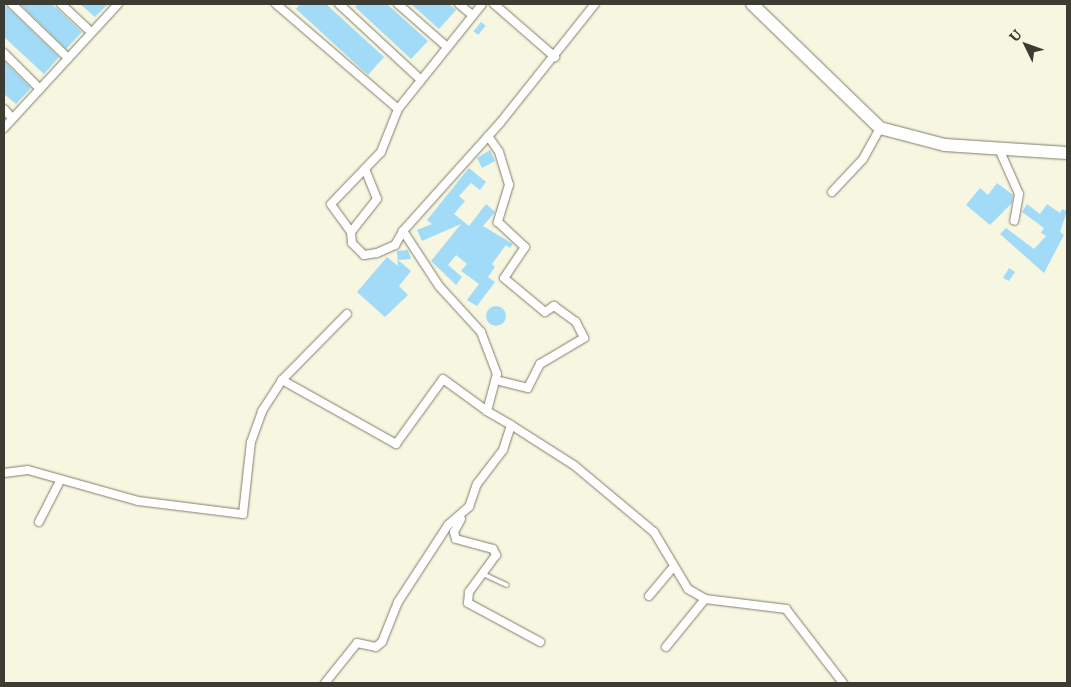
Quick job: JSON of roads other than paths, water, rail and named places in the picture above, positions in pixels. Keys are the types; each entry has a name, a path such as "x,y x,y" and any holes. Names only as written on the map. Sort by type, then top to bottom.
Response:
{"main road":[{"path":"752,4 880,128 912,140 1067,153"}],"street":[{"path":"12,4 68,58"},
{"path":"62,4 92,32"},
{"path":"4,128 118,4"},
{"path":"276,4 398,109"},
{"path":"283,11 290,4"},
{"path":"398,4 446,46"},
{"path":"459,4 472,15"},
{"path":"494,4 554,57"},
{"path":"479,5 398,109 381,152 331,204 351,232 352,243 364,255 387,251 488,136 554,57 595,4"},
{"path":"343,5 420,79"},
{"path":"4,53 40,89"},
{"path":"4,109 12,118"},
{"path":"832,192 863,159 880,128"},
{"path":"488,136 499,152 509,185 498,222 525,247 504,278 545,312 554,306 576,322 584,338 540,364 528,388 498,380"},
{"path":"999,148 1019,194 1014,221"},
{"path":"351,232 377,200 366,169"},
{"path":"403,231 439,286 481,332 498,380 487,411"},
{"path":"4,473 18,468 138,502 243,514 251,442 262,411 282,380 347,314"},
{"path":"282,380 393,444 398,444 443,379 487,411 575,466 654,532 672,569 688,589 705,599 786,608 843,683"},
{"path":"511,425 503,450 477,484 454,532 456,539 495,552 483,574 469,592 468,603 540,642"},
{"path":"39,522 60,481"},
{"path":"325,683 357,643 381,644 398,602 448,526 463,516"},
{"path":"649,596 672,569"},
{"path":"666,647 705,599"}],"lane":[{"path":"483,574 507,585"}]}
